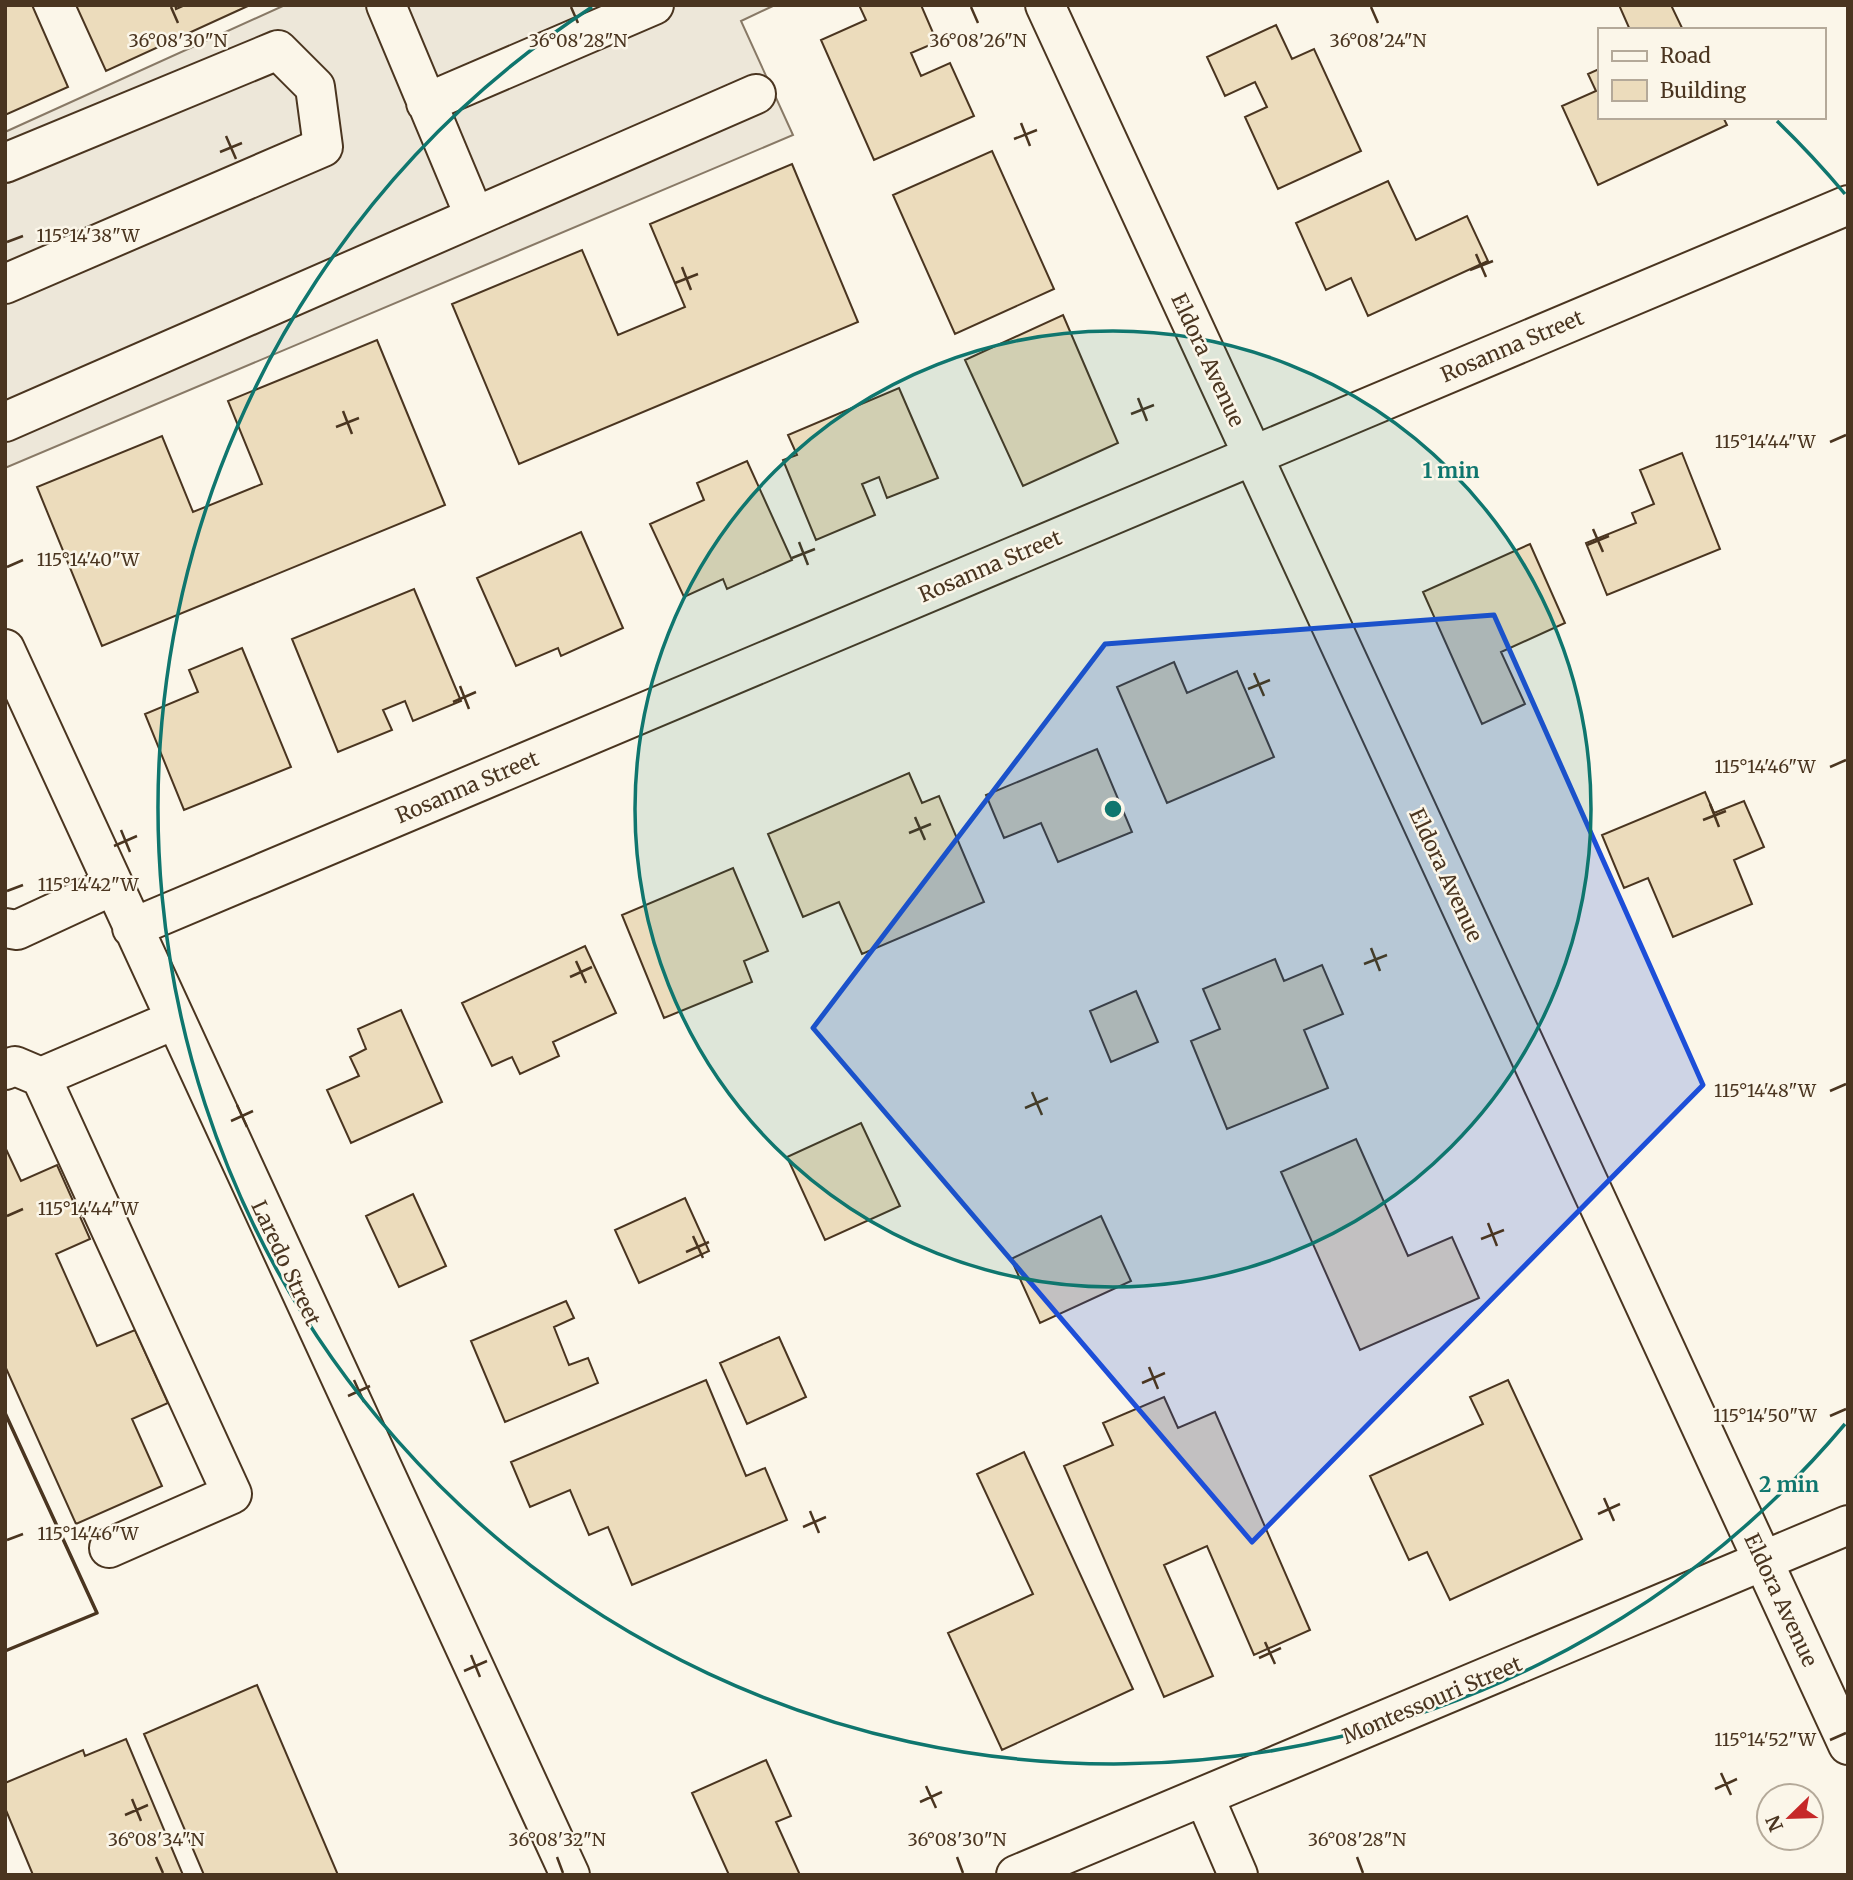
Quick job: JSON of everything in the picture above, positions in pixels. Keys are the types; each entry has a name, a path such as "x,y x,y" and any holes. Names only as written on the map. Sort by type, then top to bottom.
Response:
{"street":[{"path":"386,5 474,215"},
{"path":"426,103 654,5"},
{"name":"Eldora Avenue","path":"1045,5 1848,1745"},
{"path":"5,163 278,50 315,87 323,147 5,284"},
{"path":"5,422 756,94"},
{"name":"Rosanna Street","path":"132,928 1848,205"},
{"name":"Laredo Street","path":"5,649 570,1875"},
{"path":"5,928 17,930 112,886"},
{"path":"109,1548 232,1494 23,1074 174,1020"},
{"name":"Montessouri Street","path":"1016,1875 1848,1525"},
{"path":"1204,1796 1238,1875"}],"highlighted area":[{"path":"1494,615 1703,1085 1252,1542 813,1028 1105,644"}],"shaded area":[{"path":"285,5 775,5 741,21 793,135 5,468 5,132"}],"building":[{"path":"5,5 32,5 68,87 5,115"},
{"path":"76,5 175,5 176,9 185,5 250,5 106,71"},
{"path":"859,5 921,5 937,42 911,53 921,76 950,63 974,116 874,160 821,40 866,20"},
{"path":"1619,5 1671,5 1682,28 1629,28"},
{"path":"1276,25 1292,59 1314,49 1361,151 1278,189 1245,117 1267,107 1255,82 1225,96 1207,57"},
{"path":"1598,69 1598,119 1724,119 1727,125 1598,185 1562,106 1596,91 1588,74"},
{"path":"992,151 1054,289 955,334 893,195"},
{"path":"792,164 858,322 519,464 452,304 582,250 618,335 685,307 650,224"},
{"path":"1388,181 1416,240 1467,216 1488,261 1368,316 1351,278 1326,290 1296,223"},
{"path":"1063,315 1118,443 1023,486 965,360"},
{"path":"377,340 445,505 102,646 37,487 162,436 193,512 262,484 228,401"},
{"path":"899,388 938,478 887,498 879,477 862,484 875,515 816,540 783,460 797,455 788,435"},
{"path":"1682,453 1720,549 1607,595 1586,543 1636,523 1632,513 1654,504 1640,470"},
{"path":"747,461 792,560 727,589 723,579 684,597 650,524 704,500 697,483"},
{"path":"581,532 623,628 561,656 558,648 516,666 477,578"},
{"path":"1530,544 1565,623 1501,652 1525,704 1482,724 1423,592"},
{"path":"414,589 461,701 413,721 405,701 383,710 392,730 338,752 292,639"},
{"path":"242,648 291,767 184,810 145,714 198,692 189,670"},
{"path":"1174,662 1187,693 1237,671 1274,757 1167,803 1117,687"},
{"path":"1097,749 1132,832 1058,862 1041,823 1004,838 986,795"},
{"path":"909,773 922,803 939,796 984,902 862,954 839,902 803,917 768,834"},
{"path":"1705,792 1714,813 1744,801 1764,847 1734,860 1752,904 1673,937 1648,878 1624,888 1602,835"},
{"path":"733,868 768,951 744,961 752,982 664,1018 622,915"},
{"path":"585,946 616,1013 553,1042 559,1056 520,1074 512,1057 492,1066 462,1003"},
{"path":"1275,959 1284,981 1322,965 1343,1014 1304,1030 1328,1088 1227,1129 1191,1041 1220,1029 1203,989"},
{"path":"1136,991 1158,1042 1111,1062 1090,1011"},
{"path":"401,1010 442,1102 351,1143 327,1090 359,1076 350,1057 366,1049 358,1029"},
{"path":"861,1123 900,1206 825,1240 787,1157"},
{"path":"1356,1139 1408,1256 1452,1237 1479,1298 1360,1350 1281,1172"},
{"path":"5,1147 21,1181 57,1165 90,1239 56,1254 97,1346 135,1330 168,1403 132,1419 162,1486 76,1524 5,1366"},
{"path":"413,1194 446,1266 399,1287 366,1216"},
{"path":"685,1198 709,1251 639,1283 615,1230"},
{"path":"1101,1216 1131,1281 1040,1323 1011,1259"},
{"path":"566,1301 574,1318 554,1327 569,1365 588,1358 598,1383 505,1422 471,1341"},
{"path":"779,1337 806,1397 747,1424 720,1363"},
{"path":"706,1380 746,1476 765,1468 787,1520 632,1585 608,1527 589,1535 570,1490 530,1507 511,1462"},
{"path":"1508,1380 1582,1539 1450,1600 1427,1552 1409,1560 1370,1476 1483,1424 1470,1397"},
{"path":"1164,1397 1178,1428 1215,1412 1310,1630 1254,1655 1207,1546 1164,1565 1213,1676 1164,1697 1064,1466 1113,1445 1103,1423"},
{"path":"1024,1452 1133,1689 1002,1750 948,1633 1033,1594 977,1474"},
{"path":"257,1685 338,1875 204,1875 144,1734"},
{"path":"126,1739 183,1875 33,1875 5,1808 5,1783 83,1750 85,1756"},
{"path":"766,1760 791,1816 776,1822 800,1875 729,1875 692,1793"}],"wall":[{"path":"5,1413 97,1613 5,1651"}]}
